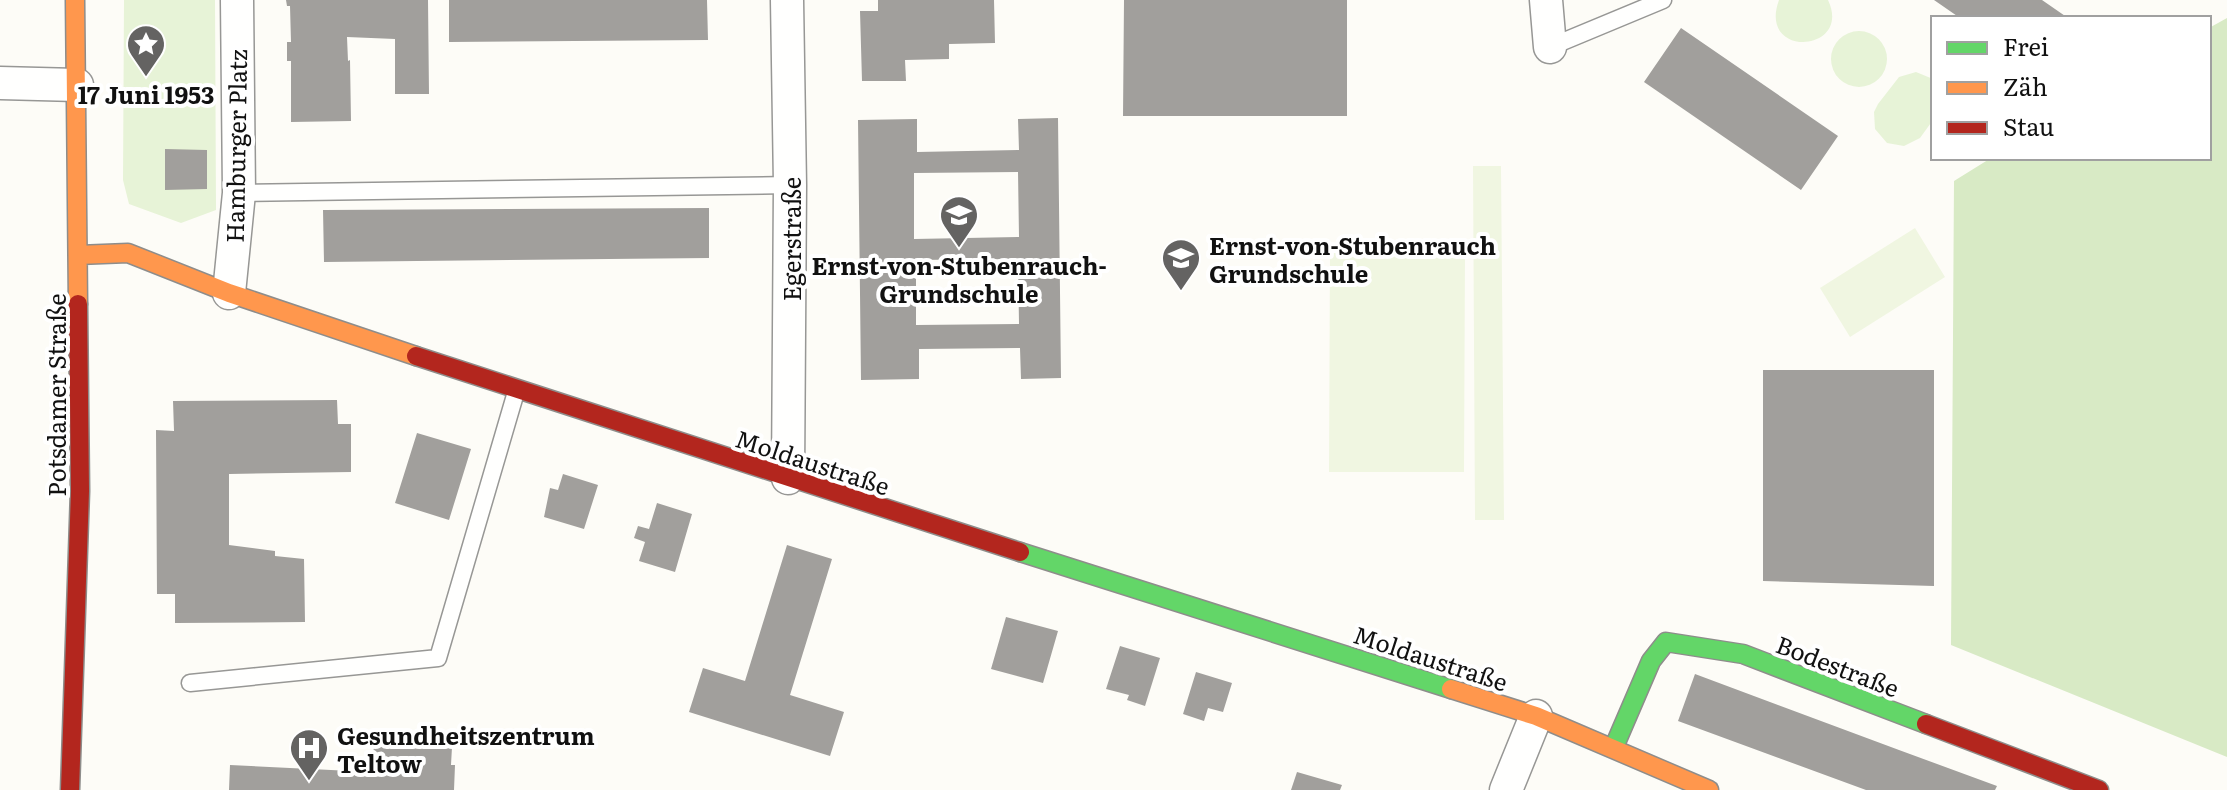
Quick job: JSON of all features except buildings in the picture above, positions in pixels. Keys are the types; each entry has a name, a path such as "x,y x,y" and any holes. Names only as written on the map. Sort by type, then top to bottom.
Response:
{"street":[{"name":"Potsdamer Straße","path":"70,790 79,537 75,0"},
{"name":"Hamburger Platz","path":"229,293 239,193 237,0"},
{"name":"Egerstraße","path":"787,0 790,185 788,478"},
{"path":"1546,0 1550,47"},
{"path":"0,83 77,85"},
{"name":"Moldaustraße","path":"78,255 128,253 229,293 517,391 1536,716"},
{"name":"Bodestraße","path":"1614,747 1651,661 1666,642 1743,654 2099,790"},
{"path":"1506,790 1536,716 1709,790"}],"lane":[{"path":"1550,47 1663,0"},
{"path":"239,193 790,185"},
{"path":"190,683 438,658 517,391"}],"green space":[{"path":"124,0 215,0 216,210 181,223 129,204 123,180"},
{"path":"1779,0 1828,0 1832,18 1828,31 1818,39 1805,42 1791,40 1781,32 1776,19"},
{"path":"2227,18 2227,757 1951,645 1954,181 1988,160 2211,160 2211,27"},
{"path":"1859,31 1879,39 1887,59 1879,79 1859,87 1839,79 1831,59 1839,39"},
{"path":"1916,72 1931,78 1931,123 1920,138 1904,146 1887,143 1875,129 1874,112 1899,77"},
{"path":"1473,166 1501,166 1504,520 1475,520"},
{"path":"1915,228 1945,277 1850,337 1820,288"},
{"path":"1330,253 1465,254 1464,472 1329,472"}],"traffic: fast":[{"path":"1020,552 1451,689"},
{"path":"1614,747 1651,661 1666,642 1743,654 1926,724"}],"traffic: slow":[{"path":"75,0 78,304"},
{"path":"78,255 128,253 229,293 416,356"},
{"path":"1451,689 1536,716 1709,790"}],"traffic: jam":[{"path":"70,790 80,491 78,304"},
{"path":"416,356 1020,552"},
{"path":"1926,724 2099,790"}],"place":[{"name":"17 Juni 1953","path":"146,78"},
{"name":"Ernst-von-Stubenrauch- Grundschule","path":"959,249"},
{"name":"Ernst-von-Stubenrauch Grundschule","path":"1181,292"},
{"name":"Gesundheitszentrum Teltow","path":"309,782"}]}
